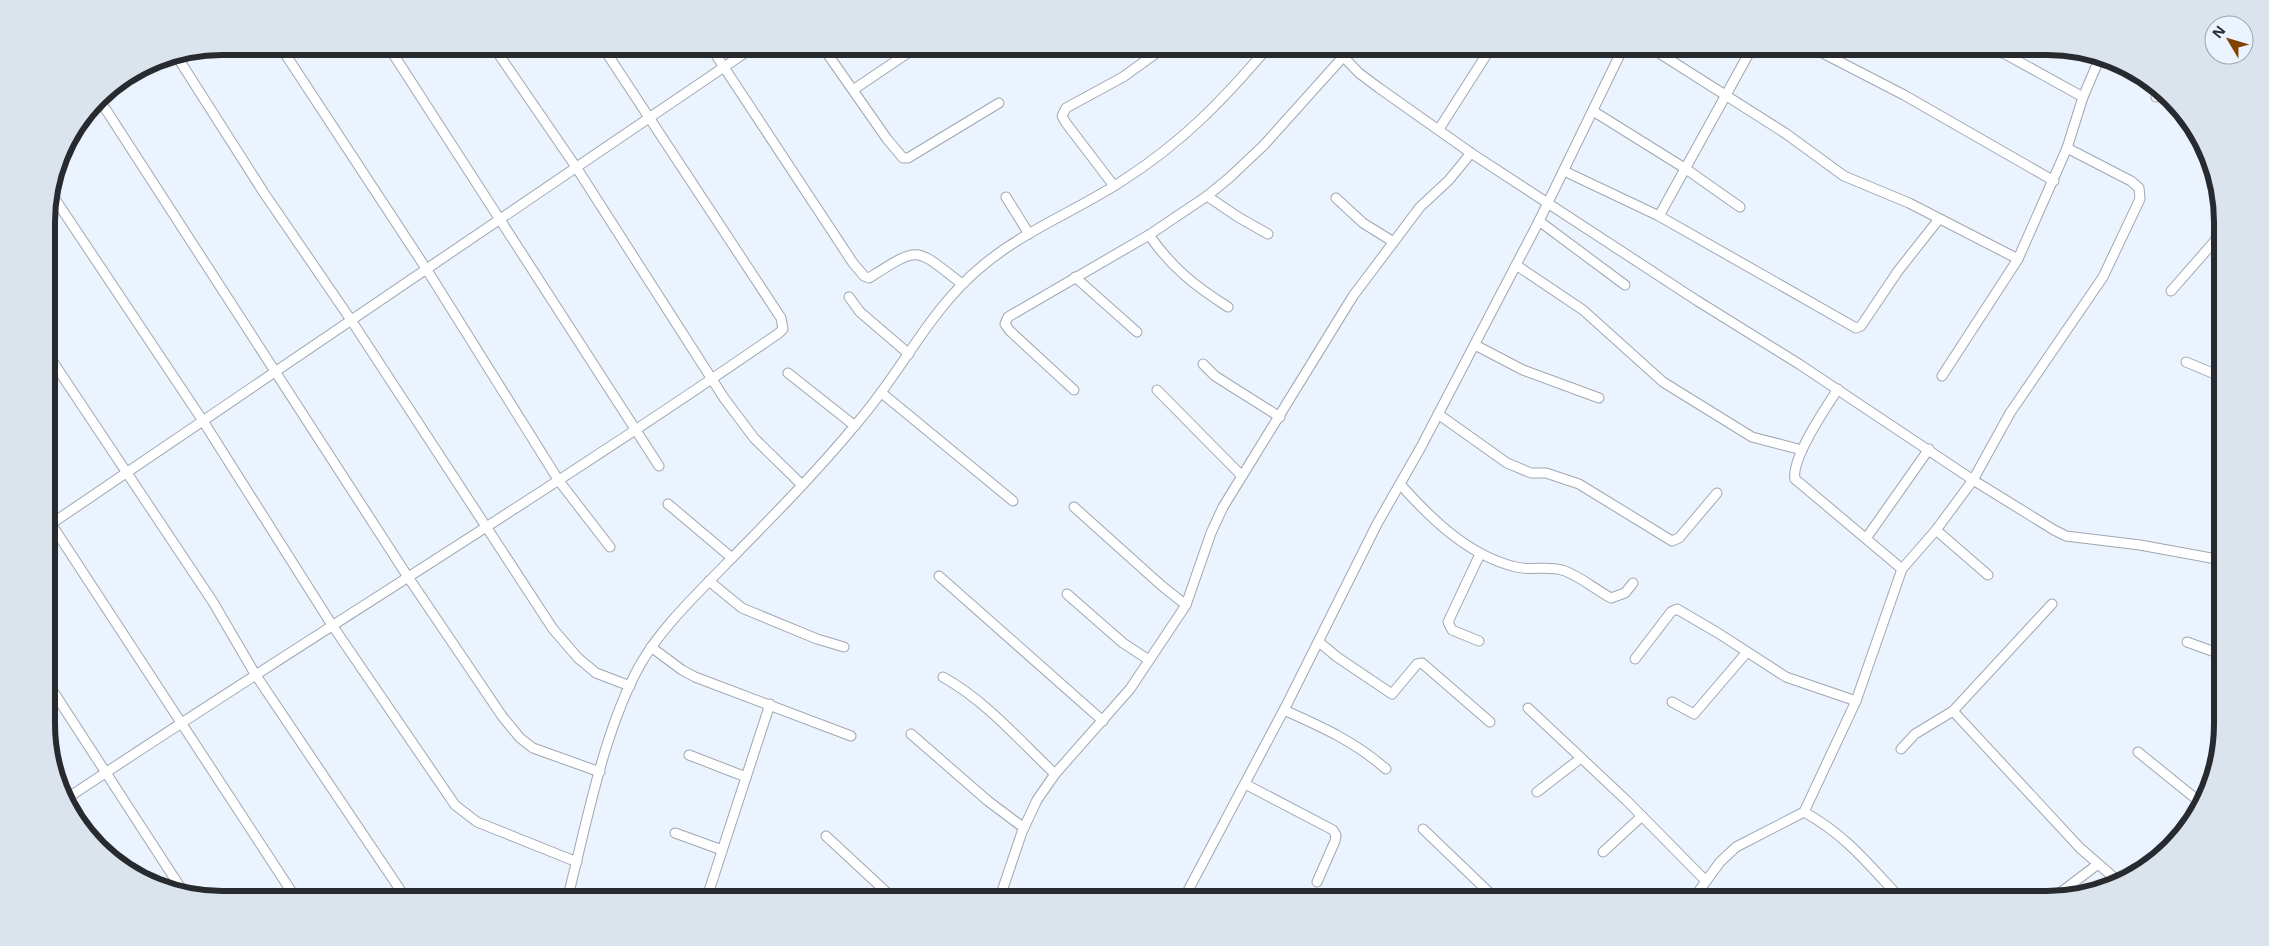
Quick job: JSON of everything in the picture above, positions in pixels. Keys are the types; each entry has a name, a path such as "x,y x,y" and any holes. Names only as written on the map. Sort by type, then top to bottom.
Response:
{"street":[{"path":"286,55 427,270 559,481 610,547"},
{"path":"394,55 660,466"},
{"path":"499,55 576,167 713,379 754,438 802,485"},
{"path":"71,795 332,625 559,481 636,428 713,379 783,329 781,318 608,55"},
{"path":"716,55 864,276 869,278 907,254 920,254 962,284"},
{"path":"55,519 127,473 742,55"},
{"path":"828,55 897,153 908,158 999,103"},
{"path":"853,90 905,55"},
{"path":"1114,186 1066,124 1062,116 1063,112 1066,108 1124,77 1154,55"},
{"path":"569,891 600,772 630,686 651,647 709,581 802,485 855,426 882,394 936,312 962,284 988,261 1029,234 1114,186 1191,131 1261,55"},
{"path":"1439,128 1486,55"},
{"path":"1187,891 1284,710 1368,541 1475,345 1564,171 1620,55"},
{"path":"1662,55 1785,133 1844,176 1910,203 2018,259"},
{"path":"1659,216 1748,55"},
{"path":"1827,55 1904,94 2054,181"},
{"path":"2007,55 2083,97"},
{"path":"1074,390 1010,331 1005,324 1005,320 1149,235 1207,196 1264,145 1343,57 1379,88 1471,152 1696,300 1838,389 1973,480 2066,536 2140,545 2214,559"},
{"path":"180,61 264,193 351,320 553,629 578,658 596,673 630,686"},
{"path":"1942,376 2018,259 2054,181 2067,148 2083,97 2098,63"},
{"path":"103,105 408,577 502,716 520,738 533,748 600,772"},
{"path":"1593,111 1686,169 1740,207"},
{"path":"1698,891 1705,880 1736,847 1804,812 1856,701 1902,569 1936,530 1973,480 2010,413 2103,277 2140,199 2139,188 2131,181 2067,148"},
{"path":"1002,891 1024,828 1037,800 1055,774 1103,721 1149,660 1186,605 1211,533 1223,507 1353,296 1392,241 1420,207 1448,180 1471,152"},
{"path":"1564,171 1659,216 1856,328 1861,326 1898,271 1938,219"},
{"path":"1006,196 1029,234"},
{"path":"1207,196 1268,234"},
{"path":"1336,198 1364,223 1392,241"},
{"path":"56,200 202,421 332,625 455,804 477,822 577,862"},
{"path":"1539,221 1626,285"},
{"path":"1149,235 1165,258 1181,274 1228,307"},
{"path":"2171,291 2214,248"},
{"path":"1516,264 1583,310 1663,382 1752,437 1802,450"},
{"path":"1075,277 1137,332"},
{"path":"849,297 860,312 909,354"},
{"path":"1475,345 1523,370 1599,398"},
{"path":"2186,362 2214,374"},
{"path":"1203,364 1215,376 1280,417"},
{"path":"55,365 213,602 256,674 401,891"},
{"path":"788,374 855,426"},
{"path":"1838,389 1802,450 1794,479 1867,537 1902,569"},
{"path":"1157,390 1242,476"},
{"path":"882,394 1013,502"},
{"path":"1438,414 1507,462 1531,473 1546,473 1579,484 1674,542 1688,529 1717,492"},
{"path":"1867,537 1929,449"},
{"path":"1400,484 1435,520 1480,554 1502,564 1520,568 1566,571 1611,598 1624,593 1633,583"},
{"path":"668,504 732,558"},
{"path":"1074,507 1162,586 1186,605"},
{"path":"1936,530 1988,575"},
{"path":"55,532 183,722 292,891"},
{"path":"1479,641 1452,630 1448,622 1480,554"},
{"path":"939,576 1103,721"},
{"path":"709,581 742,608 817,639 844,646"},
{"path":"1067,594 1123,643 1149,660"},
{"path":"1901,749 1915,734 1952,711 2052,604"},
{"path":"1635,659 1668,615 1677,609 1797,682 1856,701"},
{"path":"1319,642 1337,657 1392,694 1417,664 1422,663 1490,722"},
{"path":"2187,642 2214,652"},
{"path":"651,647 682,670 695,677 851,736"},
{"path":"1672,702 1694,714 1747,652"},
{"path":"943,677 963,688 983,704 1055,774"},
{"path":"55,694 179,885"},
{"path":"709,891 770,704"},
{"path":"1528,708 1642,816 1705,880"},
{"path":"1284,710 1355,744 1386,769"},
{"path":"1952,711 2098,864 2113,877"},
{"path":"911,734 988,801 1024,828"},
{"path":"2138,752 2196,799"},
{"path":"689,755 746,777"},
{"path":"1537,792 1581,758"},
{"path":"1244,784 1333,830 1336,835 1335,841 1317,882"},
{"path":"1804,812 1828,825 1842,837 1893,891"},
{"path":"1603,852 1642,816"},
{"path":"1423,829 1487,891"},
{"path":"675,833 722,850"},
{"path":"826,836 885,891"},
{"path":"2064,890 2098,864"}]}
